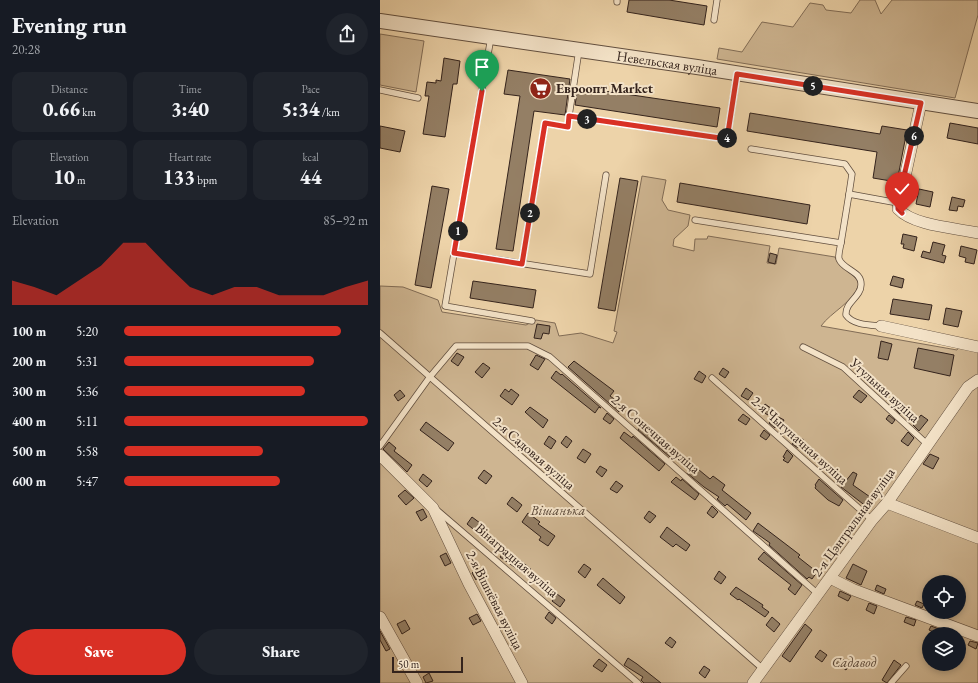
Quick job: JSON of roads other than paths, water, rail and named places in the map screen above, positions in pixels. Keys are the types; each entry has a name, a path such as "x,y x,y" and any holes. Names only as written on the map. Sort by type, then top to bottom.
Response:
{"street":[{"name":"Невельская вуліца","path":"380,21 978,111"},
{"path":"921,103 898,202 898,209 902,213 919,221 978,233"},
{"path":"881,326 978,347"},
{"name":"2-я Цэнтральная вуліца","path":"753,683 872,520 887,503 968,387 978,380"},
{"name":"Вінаградная вуліца","path":"380,455 433,508"},
{"path":"887,503 978,538"},
{"name":"2-я Вішнёвая вуліца","path":"433,508 469,584 522,683"},
{"path":"830,578 854,590 978,636"},
{"path":"380,617 417,683"}],"lane":[{"path":"714,20 717,0"},
{"path":"491,37 445,306 532,321"},
{"path":"522,264 545,123 568,127 579,50"},
{"path":"569,116 727,139 737,74"},
{"path":"380,90 418,98"},
{"path":"751,149 845,164 852,174 838,257 840,262 854,271 862,284 860,290 848,306 846,315 849,320 855,322 881,326"},
{"path":"454,253 590,274 606,176"},
{"path":"849,194 898,202"},
{"path":"695,220 841,244"},
{"name":"2-я Садовая вуліца","path":"380,334 763,668"},
{"name":"2-я Сонечная вуліца","path":"429,378 456,346 528,346 550,357 818,594"},
{"name":"Утульная вуліца","path":"803,347 843,367 927,444"},
{"path":"380,446 429,378"},
{"name":"2-я Чыгуначная вуліца","path":"712,378 872,520"},
{"name":"Вінаградная вуліца","path":"433,508 638,683"},
{"path":"891,683 906,666"}],"place":[{"name":"Евроопт Market","path":"541,88"}],"park label":[{"name":"Вішанька","path":"558,510"},
{"name":"Садавод","path":"854,662"}]}
